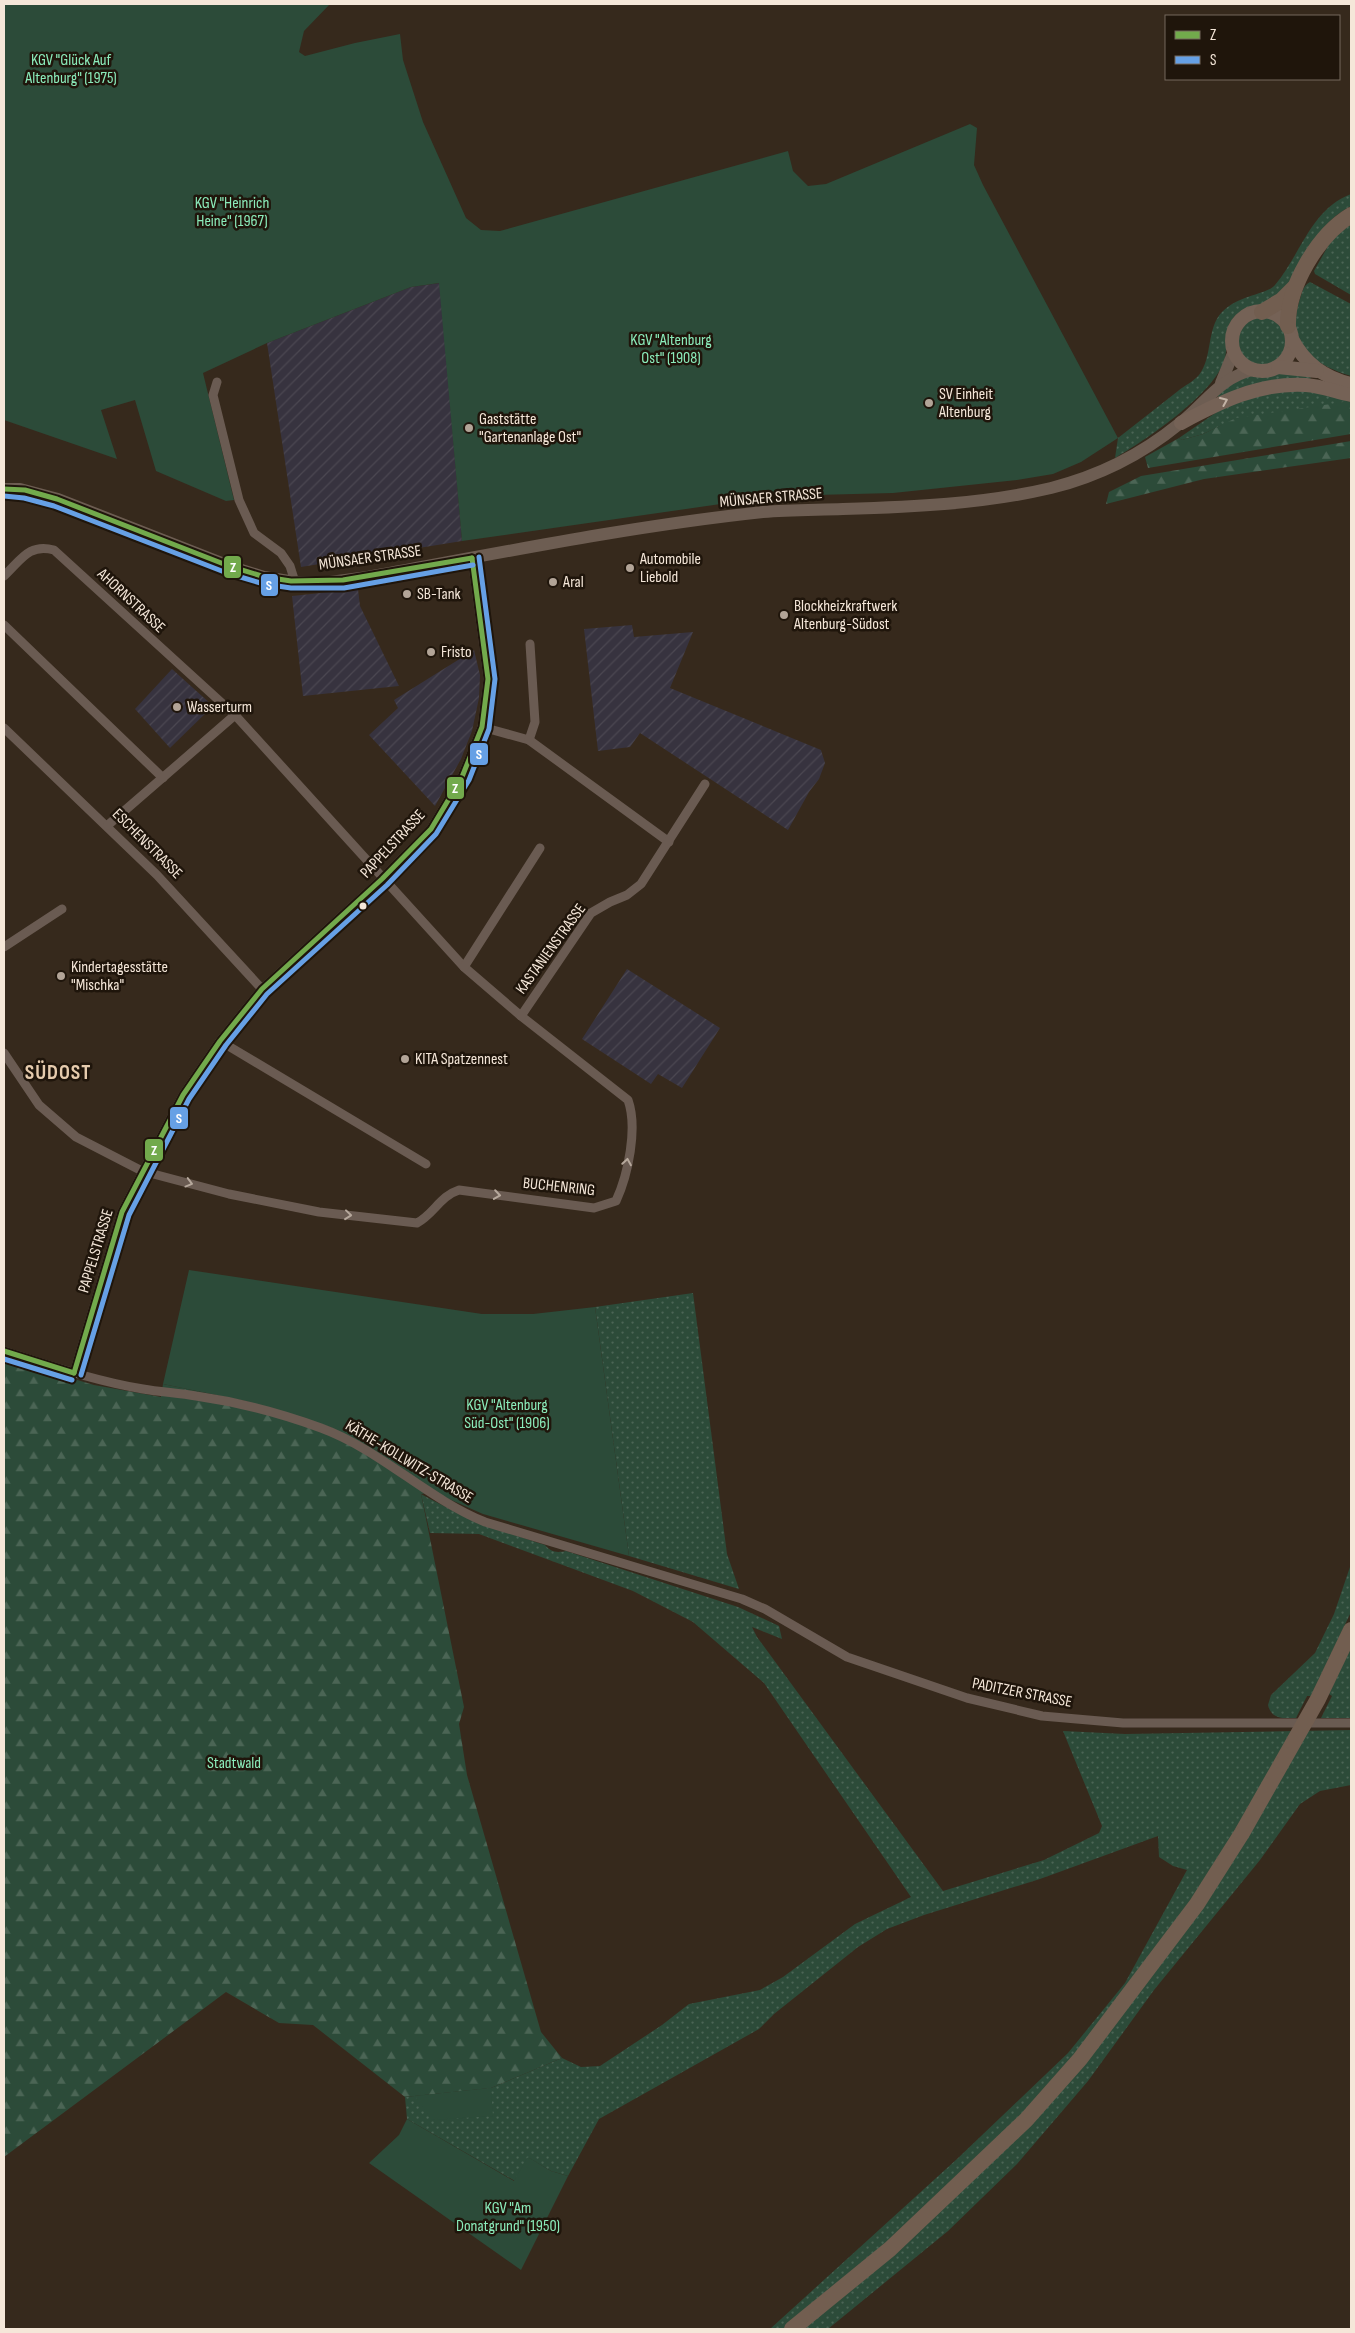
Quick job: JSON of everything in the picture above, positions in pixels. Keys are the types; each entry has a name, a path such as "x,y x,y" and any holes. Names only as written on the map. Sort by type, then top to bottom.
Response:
{"highway":[{"path":"1262,312 1282,300 1295,287 1322,239 1337,223 1351,215"},
{"path":"1290,333 1288,317 1295,287"},
{"path":"792,2329 890,2249 1026,2120 1086,2051 1196,1904 1242,1834 1318,1700 1351,1630"}],"main road":[{"path":"1318,371 1278,367 1262,371 1253,370 1245,366 1234,351 1234,332 1238,324 1244,317 1262,312 1272,313 1281,318 1306,361 1318,371 1334,380 1351,384"},
{"path":"1278,367 1289,355 1290,333"},
{"path":"1181,423 1236,396 1270,387 1307,385 1351,395"}],"street":[{"name":"MÜNSAER STRASSE","path":"1221,383 1234,351"},
{"name":"MÜNSAER STRASSE","path":"4,489 20,489 58,499 232,567 264,577 295,582 330,582 604,535 763,512 936,504 1027,492 1074,481 1115,466 1147,448 1181,423 1221,383 1253,370"},
{"path":"217,382 213,395 239,500 254,533 281,553 290,566 295,582"},
{"name":"AHORNSTRASSE","path":"4,576 32,548 44,547 54,550 235,716 382,879"},
{"name":"PAPPELSTRASSE","path":"74,1373 122,1212 183,1095 220,1041 262,989 382,879 431,829 462,777 482,727 488,678 472,558"},
{"path":"4,625 163,778"},
{"path":"529,740 535,722 530,644"},
{"path":"108,825 235,716"},
{"path":"482,727 529,740 669,842"},
{"name":"ESCHENSTRASSE","path":"4,728 108,825 157,874 262,989"},
{"name":"KASTANIENSTRASSE","path":"521,1016 591,913 610,902 628,895 641,884 706,784"},
{"path":"464,967 540,848"},
{"name":"BUCHENRING","path":"142,1171 229,1194 319,1212 418,1223 426,1218 443,1198 459,1190 594,1208 616,1201 624,1184 632,1129 633,1114 628,1100 521,1016 464,967 382,879"},
{"path":"4,947 62,909"},
{"path":"220,1041 426,1164"},
{"path":"4,1053 40,1105 76,1137 142,1171"},
{"name":"KÄTHE-KOLLWITZ-STRASSE","path":"4,1350 74,1373 142,1389 243,1404 322,1428 365,1449 394,1467 417,1486 460,1512 485,1522 742,1599 766,1609"},
{"name":"PADITZER STRASSE","path":"766,1609 847,1657 967,1698 1042,1716 1123,1724 1351,1722"}],"shaded area":[{"path":"440,283 462,541 301,567 267,343 411,287"},
{"path":"358,589 360,606 399,686 303,696 292,596"},
{"path":"632,625 634,637 693,632 670,688 821,750 825,763 819,779 809,792 788,830 640,733 630,747 598,751 584,629"},
{"path":"474,650 480,675 479,698 472,731 461,759 435,806 369,735 398,708 394,700"},
{"path":"172,669 213,706 170,748 135,709"},
{"path":"627,969 720,1028 682,1088 658,1074 651,1084 582,1039"}],"green space":[{"path":"4,4 330,4 304,31 299,52 305,56 400,34 403,60 423,122 466,218 481,230 500,231 788,151 793,171 808,186 826,184 970,124 977,128 974,165 983,185 1118,438 1081,462 1053,474 1017,480 893,493 777,496 462,541 439,283 411,287 267,343 203,373 234,500 226,501 156,471 135,400 101,410 117,459 4,420"},
{"path":"1351,194 1351,206 1333,218 1320,232 1286,287 1270,300 1243,310 1232,320 1227,331 1226,353 1223,364 1216,377 1205,390 1175,417 1115,458 1118,438 1199,375 1206,360 1214,326 1222,312 1236,302 1266,291 1275,285 1316,221 1337,201"},
{"path":"1351,224 1351,295 1315,274 1314,271 1332,239"},
{"path":"1310,282 1351,304 1351,376 1314,359 1300,341 1296,330 1296,317 1303,290"},
{"path":"1262,316 1271,318 1282,327 1287,341 1285,350 1276,361 1262,366 1253,364 1242,355 1237,341 1239,332 1248,321"},
{"path":"1279,372 1311,376 1310,380 1218,397 1217,395 1246,376 1269,375"},
{"path":"1297,390 1321,393 1351,401 1220,426 1203,434 1182,440 1179,438 1224,407 1262,394"},
{"path":"1351,401 1351,434 1148,468 1145,457 1179,438 1182,440 1203,434 1236,418"},
{"path":"1351,441 1351,458 1204,479 1106,504 1109,492 1141,476"},
{"name":"KGV \"Altenburg Süd-Ost\" (1906)","path":"189,1270 482,1314 533,1314 595,1307 629,1556 483,1514 433,1492 376,1450 330,1427 245,1401 163,1384"},
{"path":"693,1293 727,1554 739,1589 629,1556 595,1307"},
{"name":"Stadtwald","path":"4,1358 94,1385 161,1397 163,1384 244,1402 297,1417 349,1437 382,1453 433,1492 421,1494 464,1707 459,1724 467,1775 541,2032 562,2058 491,2088 405,2097 313,2025 279,2023 226,1992 4,2157"},
{"path":"421,1494 466,1516 545,1545 554,1551 566,1551 738,1607 779,1626 782,1639 752,1627 757,1637 943,1891 1044,1860 1099,1833 1102,1826 1063,1731 1125,1734 1351,1730 1351,1785 1320,1791 1300,1804 1260,1860 1154,1990 1088,2081 1017,2164 948,2231 828,2329 770,2329 957,2159 1068,2053 1125,1983 1187,1870 1173,1866 1159,1857 1158,1836 1040,1879 924,1915 887,1929 858,1947 774,2014 759,2029 599,2119 568,2176 551,2171 529,2158 515,2181 407,2119 405,2097 491,2088 562,2058 581,2067 600,2066 662,2025 689,2004 760,1990 783,1977 855,1924 911,1897 764,1683 693,1622 633,1591 479,1534 430,1533"},
{"path":"1351,1564 1351,1612 1311,1696 1307,1696 1296,1718 1275,1716 1268,1705 1271,1695 1315,1653 1334,1614"},
{"path":"1351,1647 1351,1718 1321,1718 1332,1696 1329,1694"},
{"path":"491,2088 493,2116 432,2120 415,2096"},
{"name":"KGV \"Am Donatgrund\" (1950)","path":"407,2119 514,2181 528,2157 551,2171 568,2176 521,2270 369,2163 399,2135"}],"transit line":[{"name":"Z","path":"4,489 25,490 57,499 229,566 265,577 291,581 343,580 472,558"},
{"name":"S","path":"4,496 24,498 54,506 227,573 264,584 291,588 344,588 473,565"},
{"name":"S","path":"81,1375 129,1215 189,1099 226,1045 267,994 387,885 436,834 469,780 489,729 495,679 479,557"},
{"name":"Z","path":"74,1373 122,1212 183,1095 220,1041 262,989 382,879 431,829 462,777 482,727 488,679 472,558"},
{"name":"Z","path":"4,1351 74,1373"},
{"name":"S","path":"4,1359 72,1380"}],"place":[{"name":"SV Einheit Altenburg","path":"929,403"},
{"name":"Gaststätte \"Gartenanlage Ost\"","path":"469,428"},
{"name":"Automobile Liebold","path":"630,568"},
{"name":"Aral","path":"553,582"},
{"name":"SB-Tank","path":"407,594"},
{"name":"Blockheizkraftwerk Altenburg-Südost","path":"784,615"},
{"name":"Fristo","path":"431,652"},
{"name":"Wasserturm","path":"177,707"},
{"name":"Kindertagesstätte \"Mischka\"","path":"61,976"},
{"name":"KITA Spatzennest","path":"405,1059"}],"district":[{"name":"SÜDOST","path":"58,1072"}],"park label":[{"name":"KGV \"Glück Auf Altenburg\" (1975)","path":"71,69"},
{"name":"KGV \"Heinrich Heine\" (1967)","path":"232,212"},
{"name":"KGV \"Altenburg Ost\" (1908)","path":"671,349"}]}
